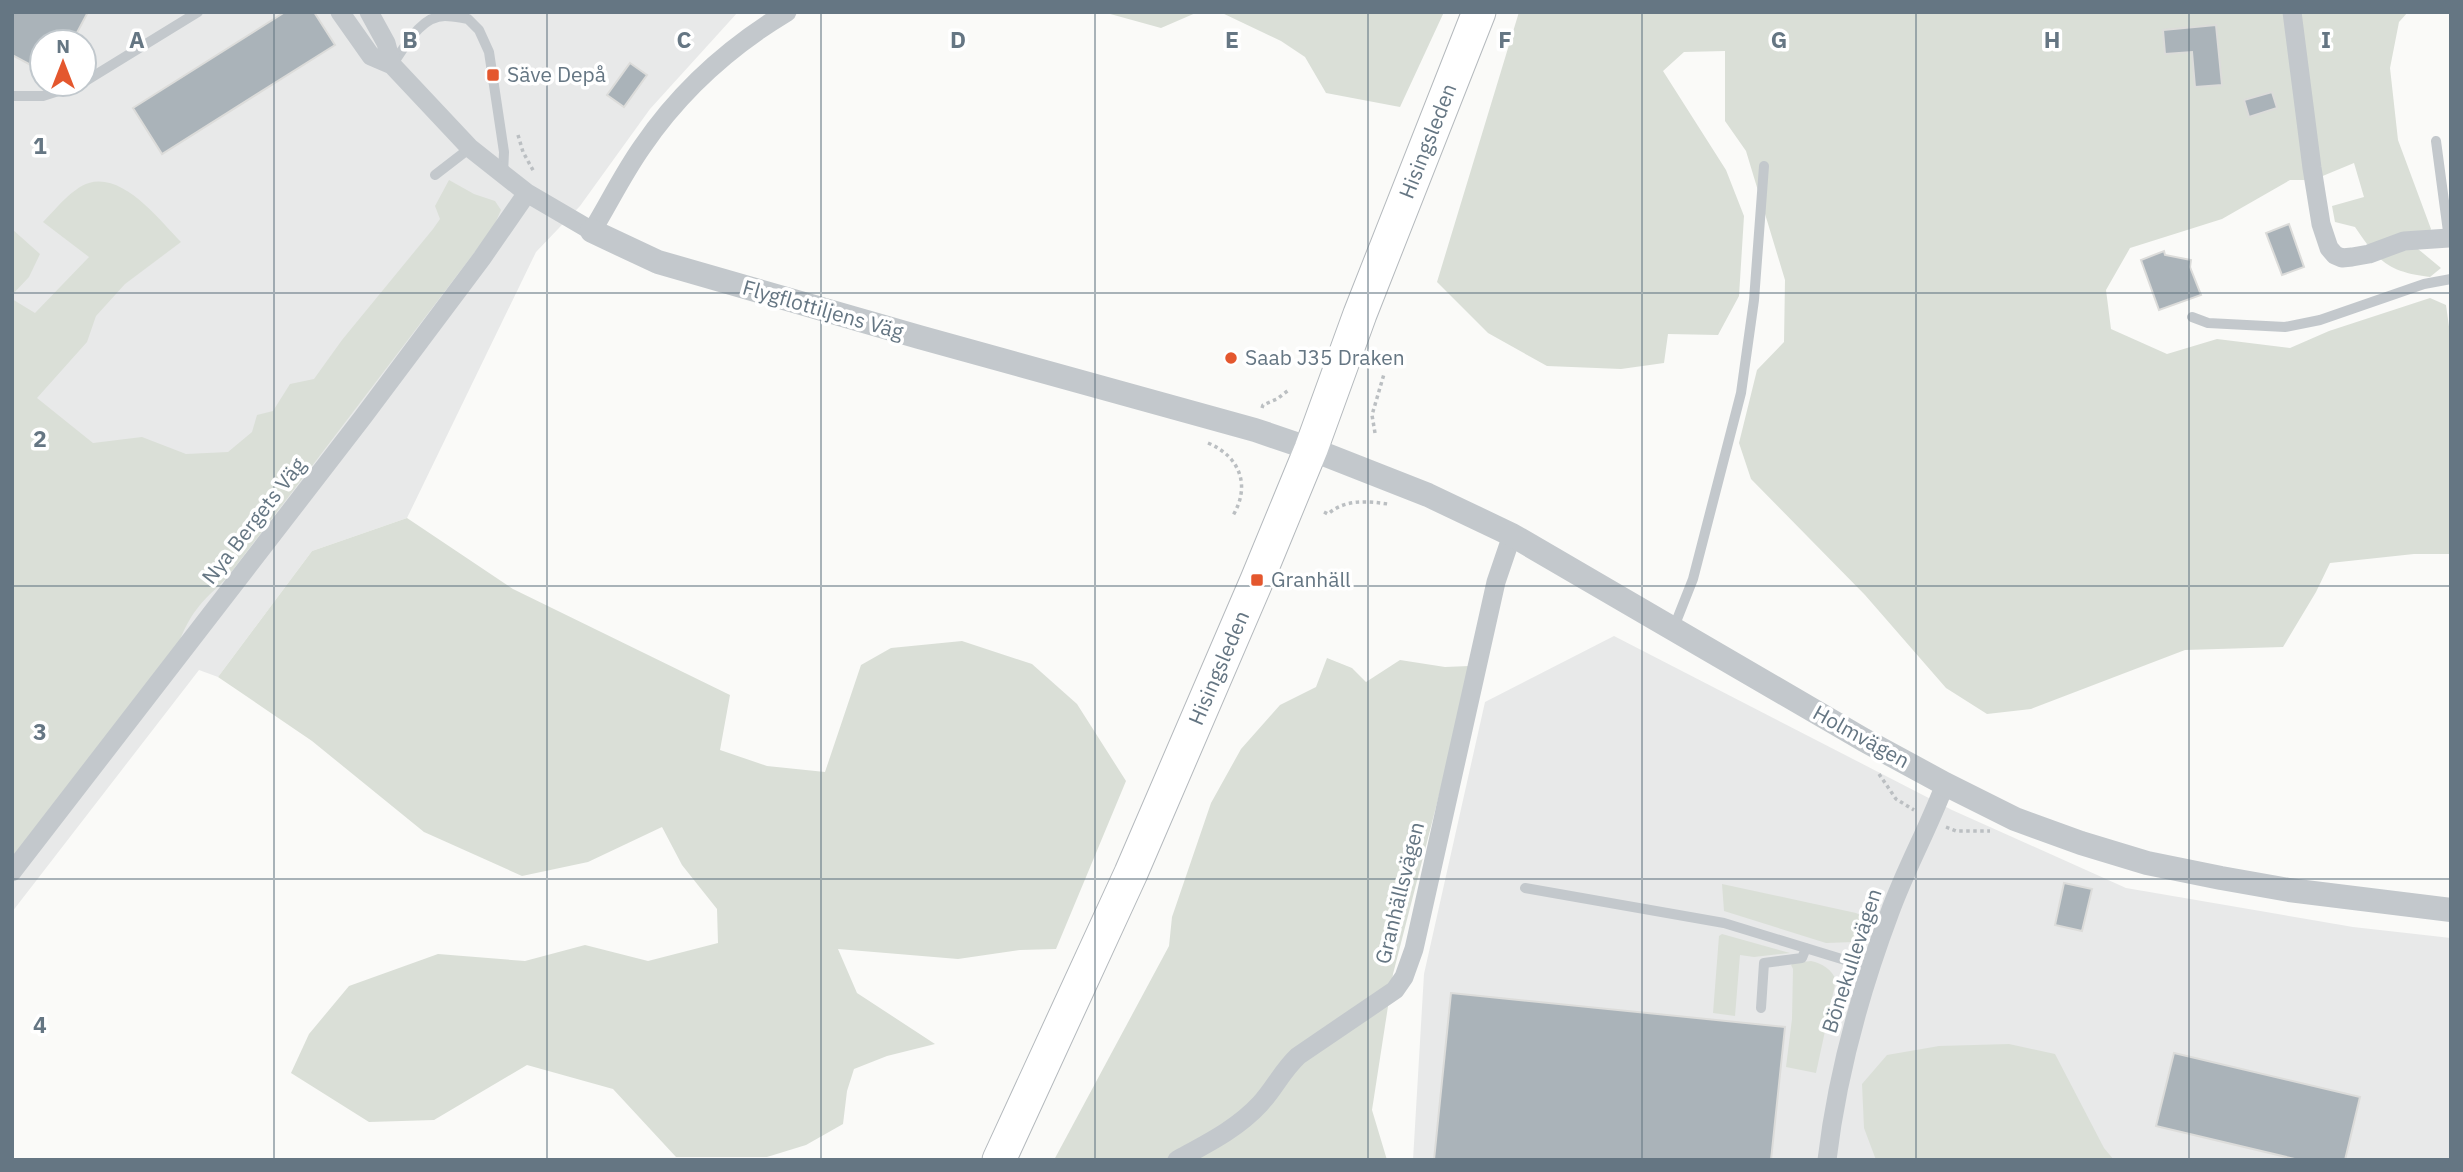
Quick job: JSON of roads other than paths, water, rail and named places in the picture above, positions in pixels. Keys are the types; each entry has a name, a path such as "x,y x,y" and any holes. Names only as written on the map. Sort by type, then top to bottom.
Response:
{"highway":[{"name":"Hisingsleden","path":"999,1160 1131,873 1311,449 1360,314 1479,12"}],"street":[{"name":"Flygflottiljens Väg","path":"340,12 371,56 392,65 470,148 531,195 592,231 642,255 690,272 1186,411 1311,449"},
{"name":"Flygflottiljens Väg","path":"369,12 386,43 392,65"},
{"path":"592,231 640,149 696,80 731,50 787,12"},
{"path":"2292,12 2312,168 2321,224 2329,248 2334,255 2342,258 2369,254 2404,241 2450,242"},
{"name":"Nya Bergets Väg","path":"12,872 531,195"},
{"name":"Holmvägen","path":"1311,449 1459,508 1512,535 1945,784 2015,819 2081,844 2147,863 2289,890 2451,910"},
{"name":"Granhällsvägen","path":"1177,1160 1245,1119 1261,1103 1284,1069 1297,1056 1395,990 1404,977 1413,949 1496,582 1512,535"},
{"name":"Bönekullevägen","path":"1827,1160 1832,1116 1856,1013 1904,876 1932,820 1945,784"}],"lane":[{"path":"98,73 198,12"},
{"path":"392,65 415,32 429,21 443,16 468,19 479,30 489,52 504,152 503,174"},
{"path":"2435,141 2450,242"},
{"path":"435,175 470,148"},
{"path":"1673,629 1693,579 1741,393 1754,300 1764,166"},
{"path":"2192,317 2208,323 2285,327 2320,320 2424,284 2451,279"},
{"path":"1525,888 1724,923 1871,968"},
{"path":"1760,1008 1764,963 1802,958 1806,948"}],"place":[{"name":"Säve Depå","path":"493,75"},
{"name":"Saab J35 Draken","path":"1231,358"},
{"name":"Granhäll","path":"1257,580"}]}
